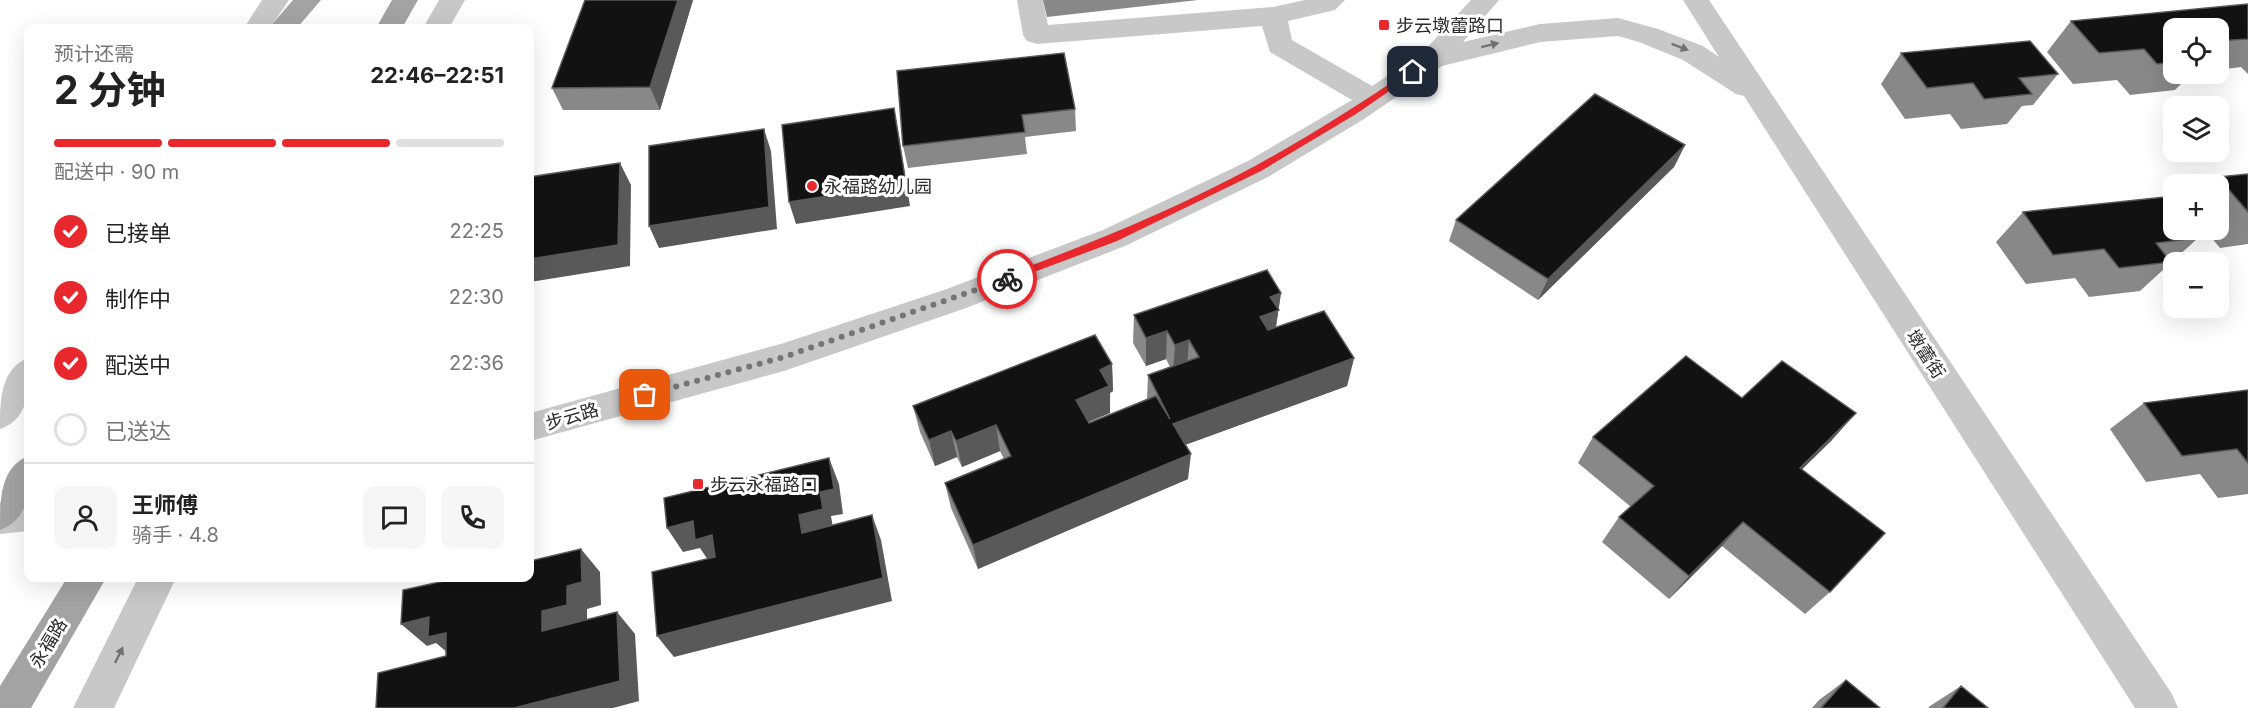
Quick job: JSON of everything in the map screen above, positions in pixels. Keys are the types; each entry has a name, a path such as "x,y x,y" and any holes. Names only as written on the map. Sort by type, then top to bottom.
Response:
{"main road":[{"path":"286,24 308,0"},
{"path":"316,24 331,0"},
{"path":"391,24 405,0"},
{"path":"0,516 24,477"},
{"name":"永福路","path":"9,708 85,582"}],"street":[{"path":"260,24 276,0"},
{"path":"438,24 452,0"},
{"path":"1030,0 1037,35 1273,16 1326,4 1332,0"},
{"name":"步云路","path":"534,427 784,357 955,298 1114,238 1258,169 1373,99 1433,59 1486,0"},
{"name":"墩蕾街","path":"1696,0 2157,708"},
{"path":"1273,16 1280,45 1373,99"},
{"path":"1433,59 1540,33 1618,27 1648,35 1693,52 1756,94"},
{"path":"0,415 24,378"},
{"path":"0,516 24,515"},
{"path":"93,708 156,582"}],"building":[{"path":"585,0 678,0 650,87 552,88"},
{"path":"2248,4 2248,39 2229,40 2229,18 2163,18 2163,63 2157,64 2144,49 2099,53 2071,21"},
{"path":"2030,41 2058,74 2019,78 2032,94 1984,99 1973,83 1927,88 1901,53"},
{"path":"1064,53 1075,109 1022,115 1025,132 903,146 897,71"},
{"path":"1595,94 1685,145 1548,279 1456,220"},
{"path":"894,108 906,184 789,202 782,125"},
{"path":"764,129 769,207 649,226 649,146"},
{"path":"620,163 618,245 534,258 534,176"},
{"path":"2248,174 2248,212 2229,190 2229,176"},
{"path":"2163,197 2163,240 2181,240 2156,243 2163,252 2163,263 2119,268 2104,249 2053,255 2023,212"},
{"path":"1267,270 1281,293 1270,297 1279,310 1260,317 1268,330 1324,311 1354,358 1173,424 1191,454 973,545 945,483 1011,456 996,425 956,441 951,431 929,440 913,406 1095,335 1112,364 1100,370 1109,386 1076,400 1089,423 1156,396 1170,419 1148,375 1199,357 1189,340 1175,345 1167,331 1146,338 1134,315"},
{"path":"1686,356 1742,398 1782,361 1856,413 1800,468 1885,533 1830,592 1743,522 1689,576 1619,517 1654,486 1593,437"},
{"path":"2248,390 2248,463 2237,449 2182,456 2144,403"},
{"path":"829,458 834,489 820,492 823,509 799,515 802,533 872,515 883,578 657,636 652,572 715,557 712,535 695,540 693,521 667,528 664,498"},
{"path":"581,549 582,582 567,586 567,605 542,611 542,631 617,612 620,681 514,708 376,708 378,673 446,656 446,633 428,637 429,617 401,624 403,590 440,582 534,582 534,560"},
{"path":"1846,680 1880,708 1821,708"},
{"path":"1961,686 1988,708 1943,708"}],"way so far":[{"path":"645,395 784,357 1007,279"}],"place":[{"name":"步云墩蕾路口","path":"1384,25"},
{"name":"永福路幼儿园","path":"812,186"},
{"name":"步云永福路口","path":"698,484"}],"route":[{"path":"1007,279 1114,238 1258,169 1353,112 1413,72"}]}
